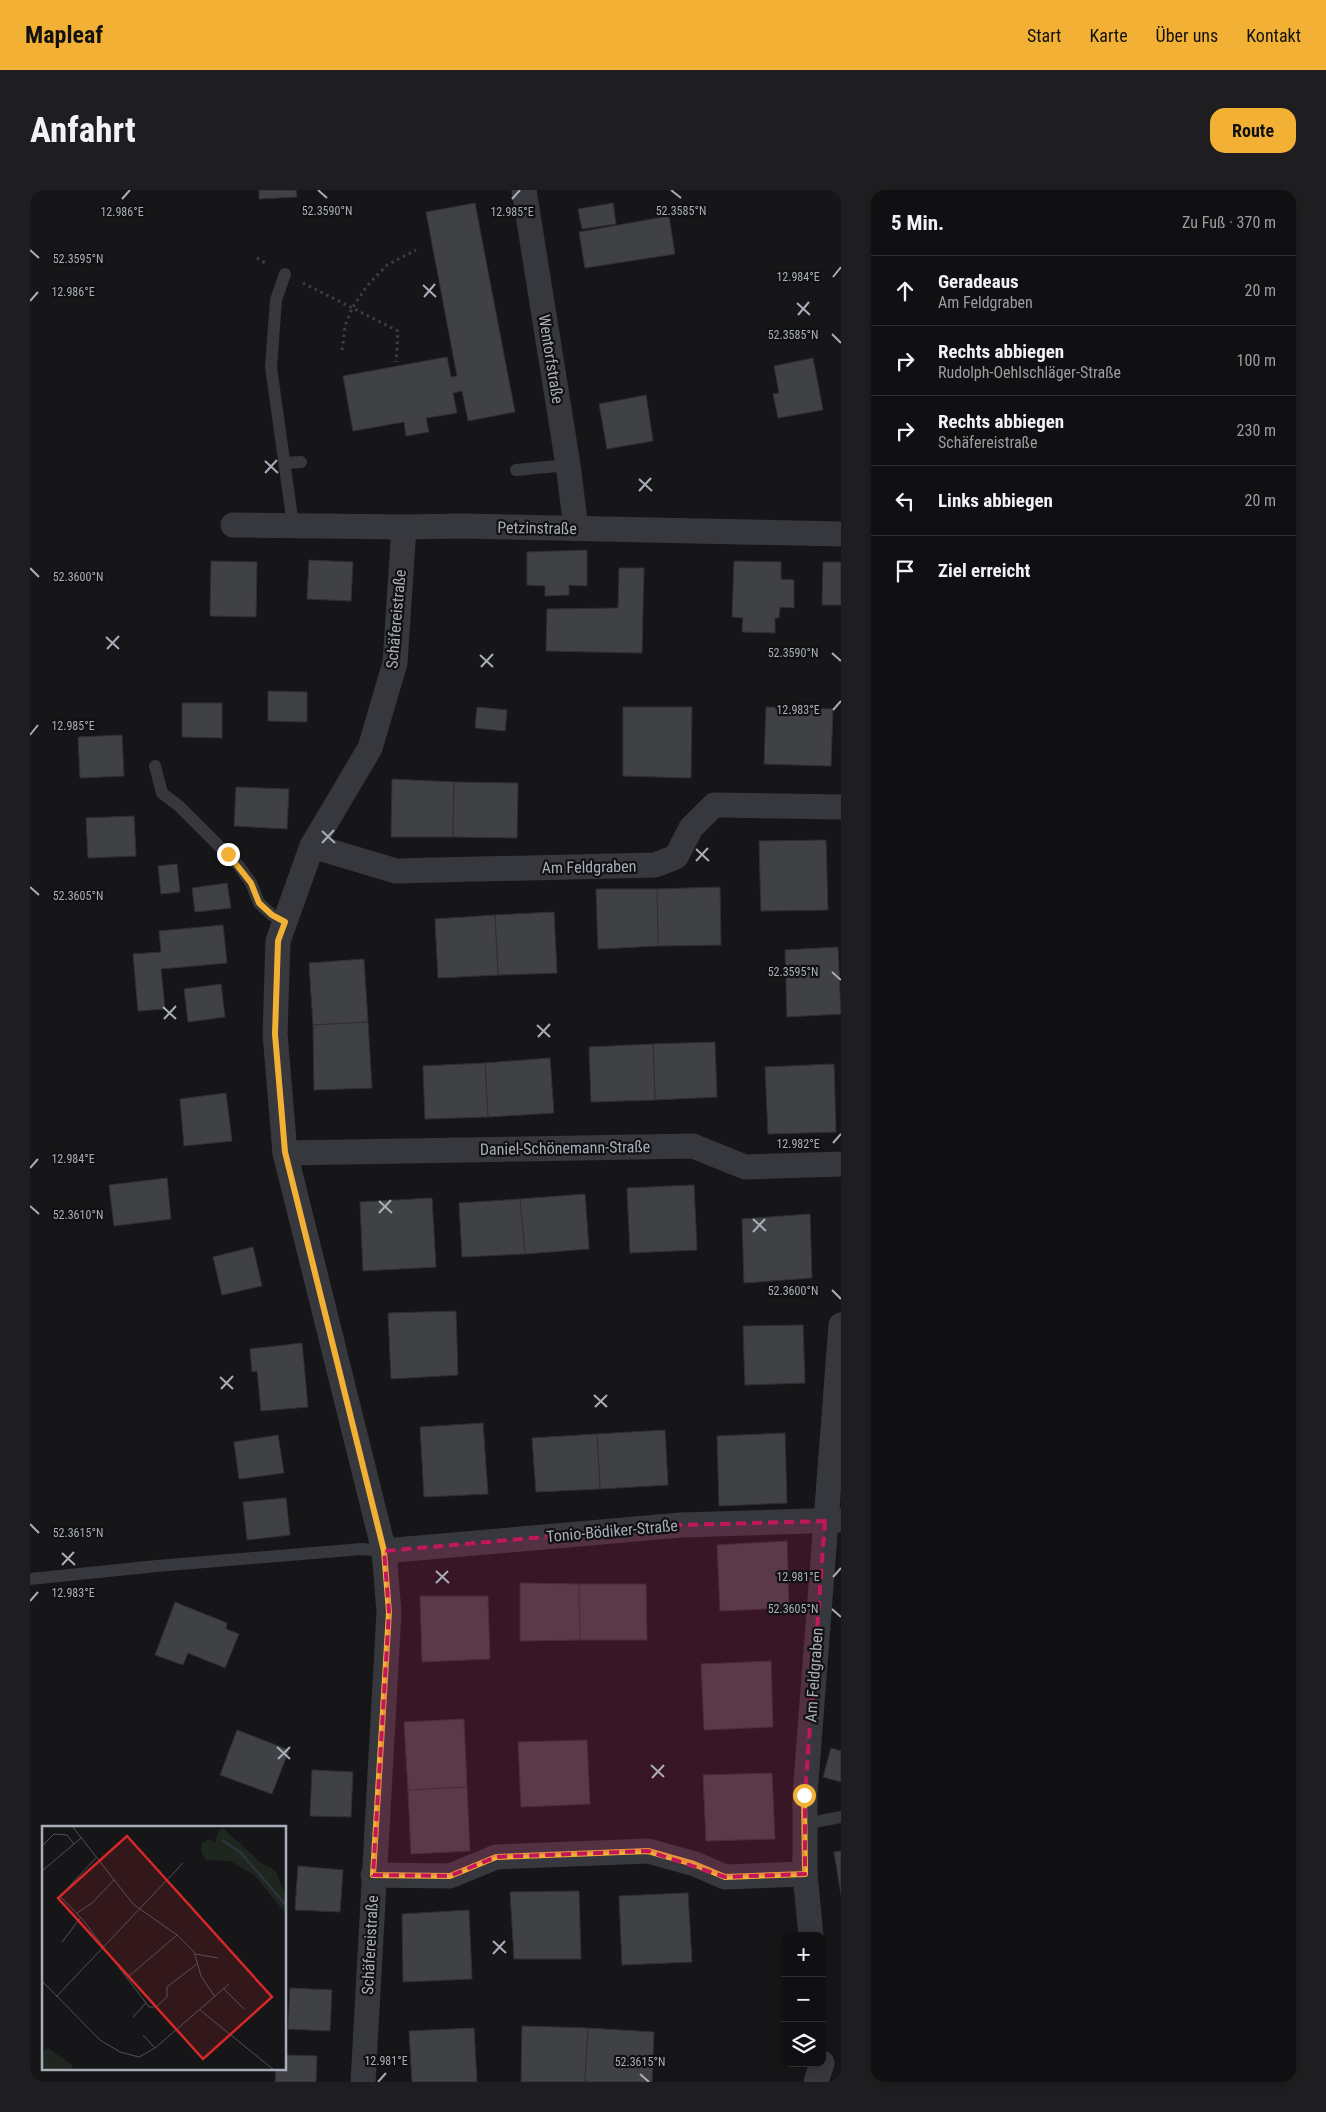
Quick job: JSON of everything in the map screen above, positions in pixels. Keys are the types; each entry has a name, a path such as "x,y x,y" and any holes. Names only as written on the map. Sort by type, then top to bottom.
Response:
{"street":[{"name":"Wentorfstraße","path":"524,190 568,465 576,528"},
{"name":"Petzinstraße","path":"233,525 404,528 464,519 576,528 841,534"},
{"name":"Schäfereistraße","path":"363,2082 389,1612 384,1551 285,1152 275,1034 278,941 312,846 370,748 395,663 404,528"},
{"name":"Am Feldgraben","path":"312,846 396,871 655,865 676,857 691,828 714,805 841,807"},
{"name":"Daniel-Schönemann-Straße","path":"285,1152 692,1146 745,1167 841,1164"},
{"name":"Am Feldgraben","path":"811,1932 805,1874 804,1795 833,1520 841,1325"},
{"name":"Tonio-Bödiker-Straße","path":"384,1551 680,1525 833,1520"},
{"path":"373,1875 450,1876 496,1857 648,1851 694,1864 725,1877 805,1874"},
{"path":"816,2082 820,2067"}],"lane":[{"path":"285,274 276,300 271,367 293,525"},
{"path":"285,463 301,462"},
{"path":"516,470 568,465"},
{"path":"155,766 162,793 179,806 239,866 251,883 259,903 272,915 285,922"},
{"path":"30,1579 157,1566 352,1550 384,1551"},
{"path":"804,1824 841,1817"}],"path":[{"path":"342,350 345,326 352,308 367,286 387,265 416,250"},
{"path":"257,258 398,332 396,362"}],"highlighted area":[{"path":"825,1521 805,1795 805,1874 725,1877 648,1851 496,1857 450,1876 373,1875 389,1612 384,1551 681,1525"}],"building":[{"path":"259,190 296,190 297,197 259,199"},
{"path":"475,203 515,412 468,421 462,391 453,393 457,413 426,418 429,432 406,436 404,422 353,431 343,376 447,357 451,377 457,376 426,212"},
{"path":"613,203 616,224 582,229 578,209"},
{"path":"669,216 675,254 585,268 579,232"},
{"path":"813,358 823,410 778,418 773,394 779,393 774,366"},
{"path":"646,395 653,441 607,449 599,404"},
{"path":"587,550 587,586 569,585 569,595 545,596 545,586 527,585 527,552"},
{"path":"309,560 353,562 351,601 307,599"},
{"path":"211,561 257,562 256,617 210,616"},
{"path":"734,561 781,562 781,579 794,580 794,608 780,607 779,618 775,618 775,633 742,632 743,618 732,617"},
{"path":"823,562 841,562 841,605 822,605"},
{"path":"619,568 644,568 642,653 546,651 547,609 618,608"},
{"path":"268,691 307,692 307,722 268,721"},
{"path":"182,703 222,703 222,738 182,737"},
{"path":"477,707 507,710 505,731 475,728"},
{"path":"623,707 692,707 691,778 623,776"},
{"path":"766,707 833,709 831,766 764,764"},
{"path":"122,735 124,776 80,778 78,737"},
{"path":"392,779 454,782 453,837 391,837"},
{"path":"454,782 518,783 517,838 453,837"},
{"path":"236,787 289,789 287,829 234,826"},
{"path":"134,816 136,856 88,858 86,818"},
{"path":"826,840 828,910 761,911 759,841"},
{"path":"177,864 180,892 161,894 158,866"},
{"path":"227,883 231,908 195,912 192,888"},
{"path":"720,887 721,945 658,946 657,889"},
{"path":"596,889 657,889 658,946 598,949"},
{"path":"554,912 557,973 498,975 495,915"},
{"path":"495,915 498,975 438,978 435,919"},
{"path":"223,925 227,963 161,969 165,1009 138,1011 133,954 161,952 159,931"},
{"path":"838,947 841,1014 787,1017 785,950"},
{"path":"364,959 368,1022 313,1025 309,963"},
{"path":"221,984 225,1017 188,1022 184,989"},
{"path":"368,1022 372,1088 314,1090 313,1025"},
{"path":"715,1042 717,1097 655,1100 653,1044"},
{"path":"653,1044 655,1100 591,1102 589,1047"},
{"path":"550,1058 554,1113 488,1117 485,1063"},
{"path":"485,1063 488,1117 425,1119 423,1066"},
{"path":"834,1064 836,1132 768,1134 765,1067"},
{"path":"226,1093 232,1141 184,1146 180,1099"},
{"path":"167,1178 171,1219 114,1226 109,1185"},
{"path":"694,1185 697,1250 630,1253 627,1188"},
{"path":"585,1194 589,1249 525,1254 520,1199"},
{"path":"432,1198 436,1267 363,1271 360,1202"},
{"path":"520,1199 525,1254 462,1257 459,1203"},
{"path":"810,1214 812,1278 744,1283 742,1219"},
{"path":"253,1247 262,1286 222,1295 213,1257"},
{"path":"456,1311 458,1375 391,1379 388,1313"},
{"path":"803,1325 805,1383 745,1385 743,1326"},
{"path":"302,1343 308,1407 261,1411 257,1371 252,1372 250,1349"},
{"path":"483,1423 488,1494 424,1497 420,1427"},
{"path":"665,1430 668,1485 600,1489 597,1434"},
{"path":"785,1433 787,1503 719,1506 717,1436"},
{"path":"597,1434 600,1489 536,1492 532,1438"},
{"path":"278,1435 284,1473 239,1479 234,1442"},
{"path":"286,1498 290,1535 247,1540 243,1502"},
{"path":"787,1541 789,1608 720,1611 717,1545"},
{"path":"520,1583 579,1584 580,1640 520,1641"},
{"path":"579,1584 646,1584 647,1640 580,1640"},
{"path":"420,1596 488,1596 490,1659 422,1662"},
{"path":"175,1602 227,1623 226,1629 239,1634 225,1668 188,1653 183,1665 155,1655"},
{"path":"771,1661 773,1727 704,1730 701,1664"},
{"path":"464,1719 467,1787 408,1790 404,1722"},
{"path":"237,1730 289,1750 272,1794 220,1775"},
{"path":"587,1740 590,1804 521,1807 518,1742"},
{"path":"831,1748 841,1751 841,1782 823,1777"},
{"path":"312,1770 353,1772 351,1817 310,1816"},
{"path":"772,1773 775,1839 706,1841 703,1775"},
{"path":"467,1787 470,1851 411,1854 408,1790"},
{"path":"841,1851 841,1895 834,1852"},
{"path":"298,1866 343,1870 340,1912 295,1910"},
{"path":"579,1891 581,1959 514,1959 510,1892"},
{"path":"688,1893 692,1962 622,1965 619,1896"},
{"path":"469,1910 472,1979 403,1982 402,1914"},
{"path":"290,1988 332,1990 330,2031 288,2029"},
{"path":"522,2026 588,2028 585,2082 521,2082"},
{"path":"474,2028 477,2082 412,2082 409,2031"},
{"path":"588,2028 654,2032 652,2082 585,2082"},
{"path":"286,2055 317,2056 316,2082 275,2082 276,2070 286,2070"}],"route":[{"path":"228,854 251,883 259,903 272,915 285,922 278,941 275,1034 285,1152 384,1551 389,1612 373,1875 450,1876 496,1857 648,1851 694,1864 725,1877 805,1874 804,1795"}]}
